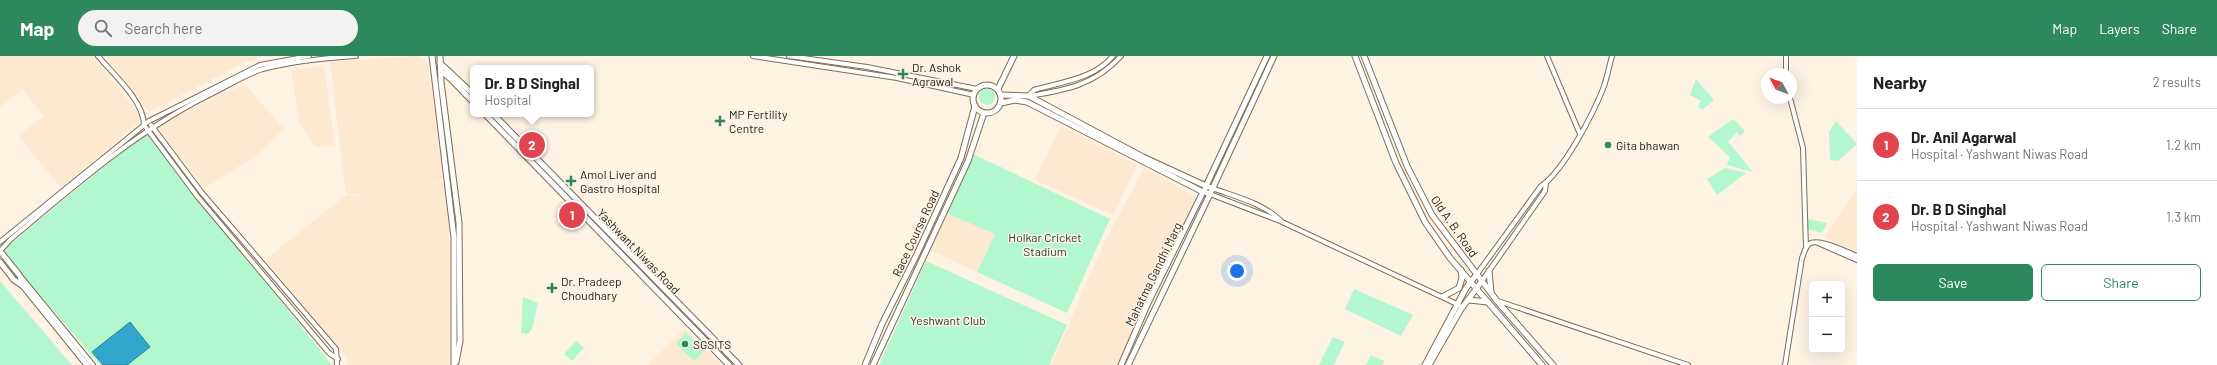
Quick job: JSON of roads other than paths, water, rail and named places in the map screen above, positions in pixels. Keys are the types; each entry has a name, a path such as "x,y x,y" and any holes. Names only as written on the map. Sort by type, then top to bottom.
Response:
{"main road":[{"path":"454,365 460,341 457,276 452,215 431,56 440,56 459,223 457,276"},
{"path":"998,89 1014,56"},
{"path":"1206,186 1267,56"},
{"path":"1001,95 1029,96 1143,157 1212,188 1274,56"},
{"name":"Old A. B. Road","path":"1355,56 1396,163 1425,222 1460,270 1542,365"},
{"name":"Old A. B. Road","path":"1364,56 1407,166 1432,215 1497,301 1553,365"},
{"path":"433,64 440,63"},
{"path":"440,63 470,91"},
{"path":"434,70 441,71 470,99"},
{"path":"987,85 998,89 1001,95 1001,103 996,110 984,113 975,106 974,95 977,89 987,85"},
{"path":"1001,103 1015,100 1027,102 1203,192 1210,194"},
{"name":"Race Course Road","path":"865,365 961,158 975,106"},
{"name":"Race Course Road","path":"873,365 968,161 984,113"},
{"name":"Yashwant Niwas Road","path":"488,117 729,365"},
{"name":"Yashwant Niwas Road","path":"496,117 740,365"},
{"name":"Mahatma Gandhi Marg","path":"1121,365 1148,303 1206,186"},
{"name":"Mahatma Gandhi Marg","path":"1128,365 1212,188"},
{"path":"0,251 20,276 23,286"},
{"path":"0,262 14,280 23,286 34,299 87,365"},
{"path":"1444,296 1455,291 1461,284 1460,270"},
{"path":"1488,271 1492,293"},
{"path":"1425,365 1471,281 1477,274"},
{"path":"1429,365 1461,309 1482,281"},
{"path":"1469,300 1488,302"}],"street":[{"path":"98,56 133,97 144,117 149,121 202,193 336,349 338,359 337,365"},
{"path":"0,251 11,239 90,173 152,126 183,107 274,64 309,56"},
{"path":"0,242 149,121 260,65 356,56"},
{"path":"753,56 898,78 974,95"},
{"path":"789,56 867,67 977,89"},
{"path":"1029,96 1034,90 1084,76 1098,70 1113,56"},
{"path":"1029,96 1087,82 1100,76 1121,56"},
{"path":"1547,56 1580,134"},
{"path":"1477,274 1541,186 1546,183 1569,153 1603,89 1612,56"},
{"path":"1786,56 1786,68"},
{"path":"1792,104 1803,148 1806,249"},
{"path":"144,117 144,125 197,196 329,353 338,359"},
{"path":"1482,281 1545,191 1546,183"},
{"path":"1212,188 1274,214 1280,220"},
{"path":"1210,194 1280,220 1365,262 1459,303 1461,309"},
{"path":"1786,365 1802,258 1806,249 1811,243 1820,242 1857,256"},
{"path":"1818,243 1857,260"},
{"path":"20,276 93,365"},
{"path":"1497,301 1688,365"}],"water":[{"path":"130,322 150,347 127,365 103,365 92,352"}],"place":[{"name":"Dr. Ashok Agrawal","path":"903,74"},
{"name":"MP Fertility Centre","path":"720,121"},
{"name":"Dr. B D Singhal","path":"532,145"},
{"name":"Gita bhawan","path":"1608,145"},
{"name":"Amol Liver and Gastro Hospital","path":"571,181"},
{"name":"Dr. Anil Agarwal","path":"572,215"},
{"name":"Dr. Pradeep Choudhary","path":"552,288"},
{"name":"SGSITS","path":"685,344"}],"park label":[{"name":"Holkar Cricket Stadium","path":"1045,244"},
{"name":"Yeshwant Club","path":"948,320"}]}
